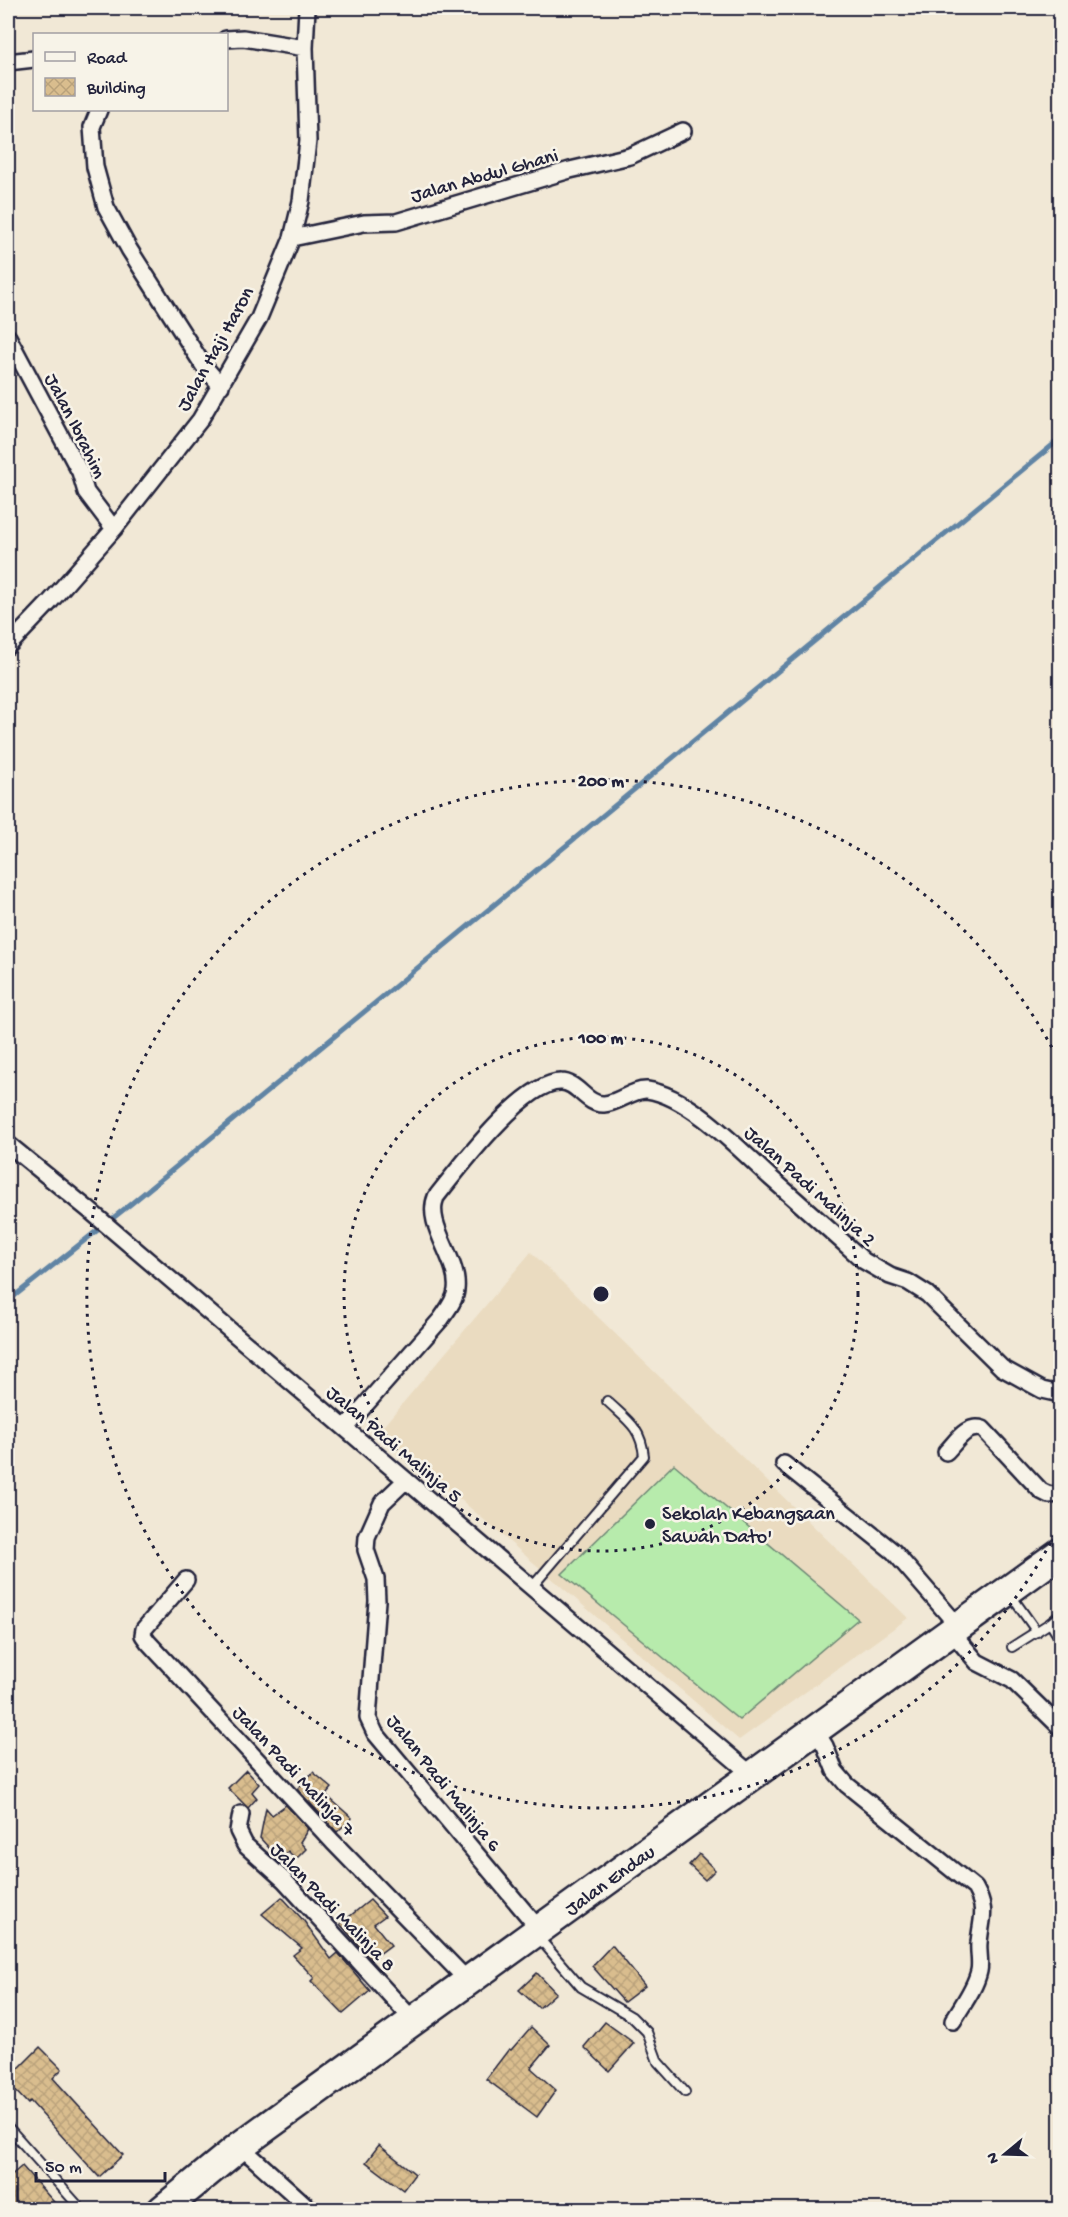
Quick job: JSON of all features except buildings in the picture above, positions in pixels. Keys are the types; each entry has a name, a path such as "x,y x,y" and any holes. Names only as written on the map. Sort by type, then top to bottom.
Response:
{"highway":[{"name":"Jalan Endau","path":"162,2210 240,2146 1060,1553"}],"street":[{"name":"Jalan Haji Haron","path":"8,646 50,603 114,529 200,420 259,318 292,238 301,201 308,141 305,48 307,8"},
{"path":"228,39 243,38 305,48"},
{"path":"8,62 33,59"},
{"path":"99,111 92,127 95,167 106,207 129,249 203,365 221,386"},
{"name":"Jalan Abdul Ghani","path":"292,238 364,223 396,222 570,170 630,156 683,131"},
{"name":"Jalan Ibrahim","path":"8,337 80,472 86,492 114,529"},
{"name":"Jalan Padi Malinja 2","path":"345,1428 441,1319 452,1303 456,1291 456,1277 434,1217 434,1202 476,1148 519,1102 543,1085 560,1082 568,1083 591,1100 601,1104 614,1102 643,1090 668,1096 707,1120 864,1261 890,1276 908,1282 927,1294 1002,1368 1042,1390 1060,1394"},
{"name":"Jalan Padi Malinja 5","path":"8,1144 128,1243 752,1775"},
{"path":"946,1452 969,1429 976,1427 983,1429 1041,1491 1049,1495 1060,1494"},
{"path":"784,1464 894,1552 955,1628 977,1662 1012,1680 1060,1726"},
{"name":"Jalan Padi Malinja 6","path":"406,1479 382,1503 367,1536 366,1550 376,1579 377,1601 368,1718 375,1733 537,1931"},
{"name":"Jalan Padi Malinja 7","path":"186,1580 144,1629 143,1635 333,1842 468,1982"},
{"path":"814,1730 825,1746 835,1771 847,1785 975,1888 982,1901 983,1919 978,1943 980,1969 975,1984 953,2021"},
{"name":"Jalan Padi Malinja 8","path":"241,1815 238,1831 245,1845 284,1880 414,2021"},
{"path":"240,2146 311,2210"}],"lane":[{"path":"532,1587 644,1456 642,1441 637,1429 607,1401"},
{"path":"1008,1590 1037,1632"},
{"path":"1012,1647 1060,1615"},
{"path":"1050,1623 1060,1639"},
{"path":"537,1931 581,1987 632,2017 647,2032 658,2062 685,2092"},
{"path":"8,2127 82,2210"}],"shaded area":[{"name":"Sekolah Kebangsaan Sawah Dato'","path":"531,1252 908,1618 739,1740 380,1430"}],"green space":[{"path":"674,1464 858,1619 739,1720 562,1574"}],"waterway":[{"path":"8,1301 132,1203 1060,439"}],"place":[{"name":"Sekolah Kebangsaan Sawah Dato'","path":"650,1524"}]}
